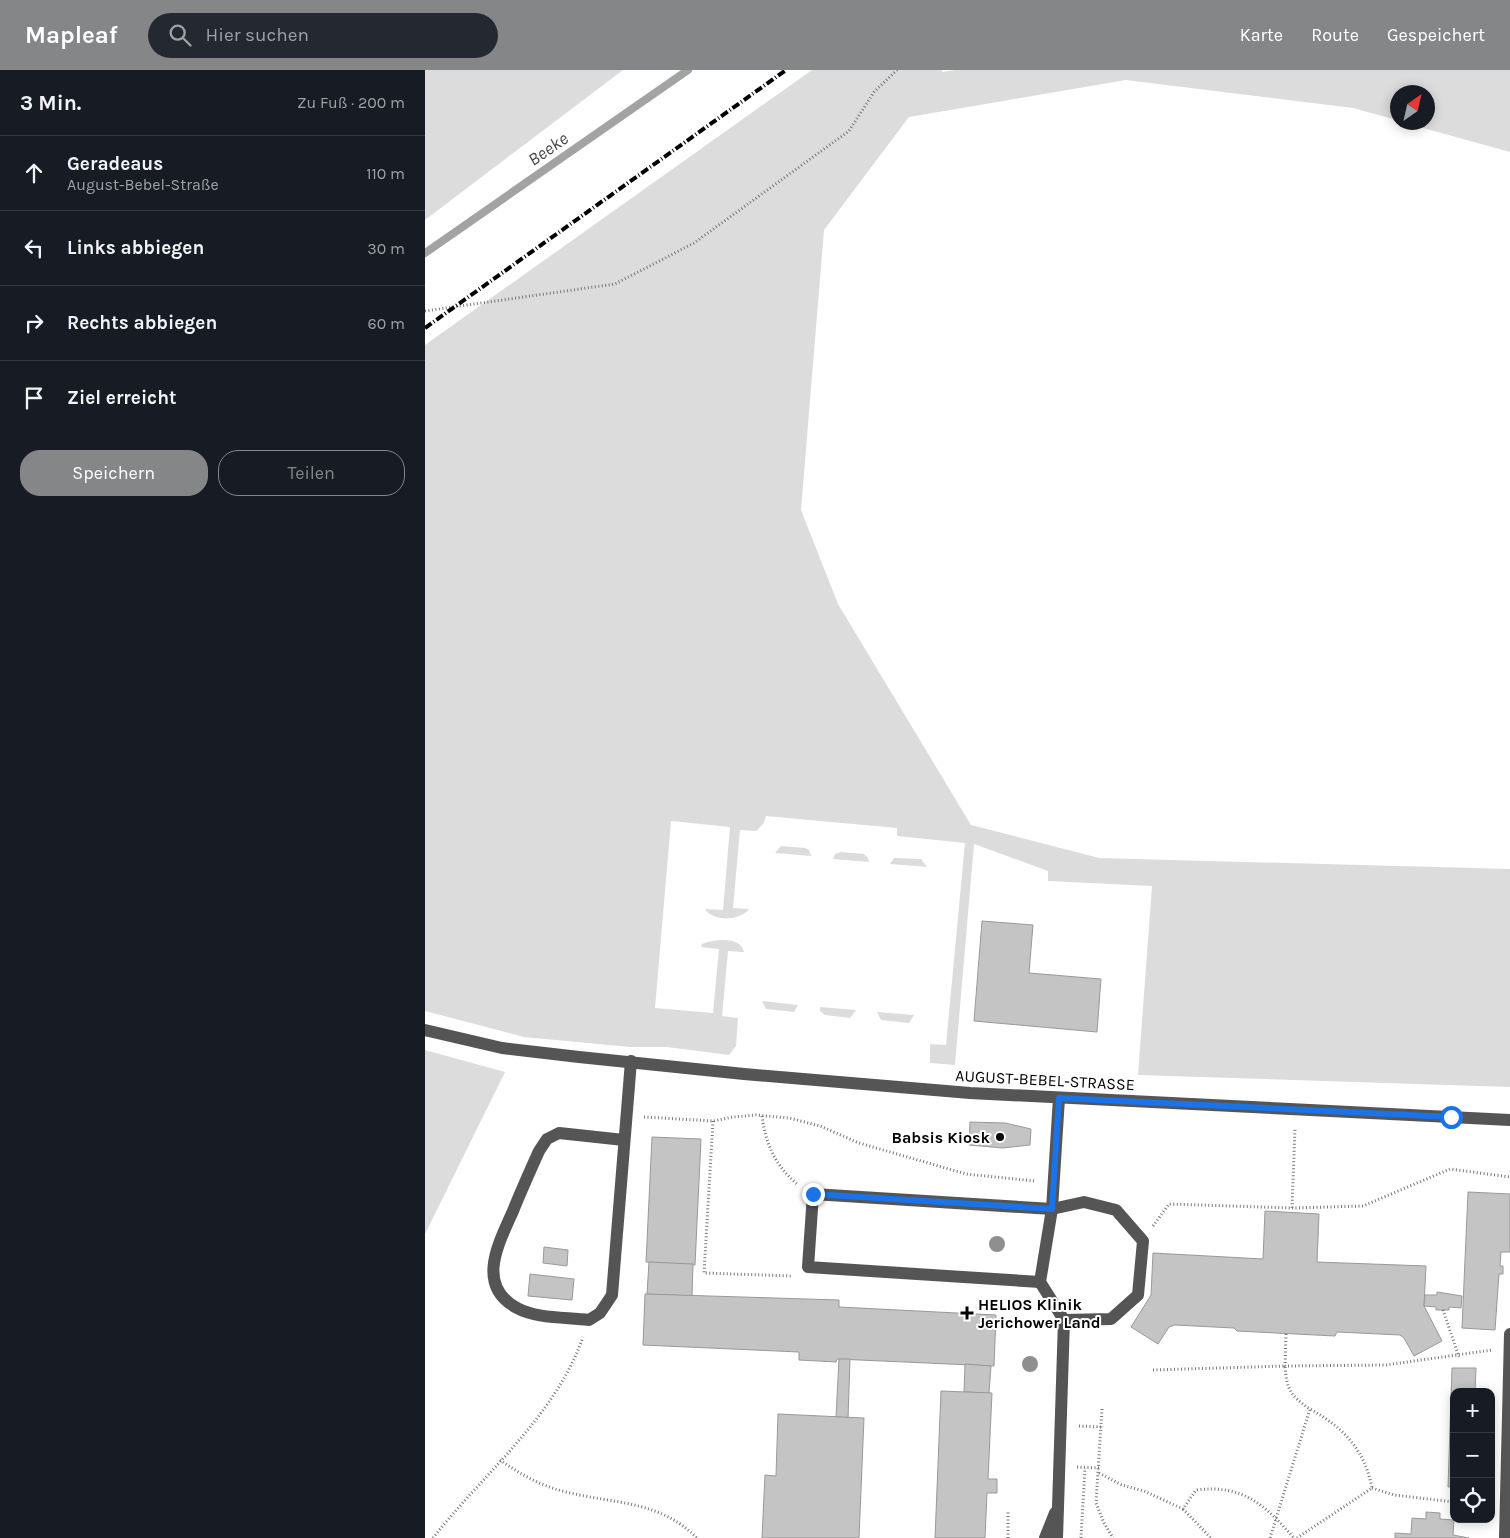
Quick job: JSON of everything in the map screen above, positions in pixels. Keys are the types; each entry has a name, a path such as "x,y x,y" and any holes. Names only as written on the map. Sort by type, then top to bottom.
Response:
{"street":[{"name":"AUGUST-BEBEL-STRASSE","path":"425,1030 502,1048 579,1057 754,1075 970,1093 1510,1120"},
{"path":"624,1140 559,1133 547,1139 539,1151 494,1255 495,1283 502,1297 507,1301 519,1309 539,1314 589,1320 607,1304 611,1295 631,1061"},
{"path":"1057,1538 1064,1320 1040,1282 1052,1209 1059,1098"},
{"path":"1040,1282 808,1267 813,1194 1052,1209 1084,1202 1116,1210 1143,1241 1138,1295 1111,1319 1064,1320"},
{"path":"1505,1538 1510,1334"},
{"path":"1045,1538 1059,1504"}],"path":[{"path":"425,311 615,284 694,244 849,130 874,92 897,70"},
{"path":"1292,1208 1295,1110"},
{"path":"626,1116 713,1122 733,1116 789,1118 820,1126 859,1143 966,1174 1053,1182"},
{"path":"762,1116 770,1151 783,1172 799,1186 813,1194"},
{"path":"713,1122 705,1273 802,1276 808,1267"},
{"path":"1143,1241 1169,1204 1292,1208 1363,1206 1449,1169 1510,1177"},
{"path":"1443,1310 1459,1357"},
{"path":"433,1538 532,1424 559,1386 576,1357 589,1320"},
{"path":"1286,1334 1285,1366 1287,1384 1291,1394 1341,1429 1356,1444 1369,1470 1372,1488"},
{"path":"1153,1370 1386,1365 1459,1357 1509,1348"},
{"path":"1270,1538 1310,1408"},
{"path":"1101,1409 1096,1503 1104,1523 1113,1538"},
{"path":"501,1460 528,1478 558,1490 650,1508 676,1521 697,1538"},
{"path":"1081,1538 1085,1468"},
{"path":"1099,1473 1122,1486 1144,1491 1183,1509 1211,1538"},
{"path":"1183,1509 1196,1490 1215,1487 1232,1490 1246,1495 1277,1518 1295,1538 1372,1488"},
{"path":"1372,1488 1394,1495 1450,1502"},
{"path":"1008,1538 1009,1510"}],"shaded area":[{"path":"425,70 623,70 425,220"},
{"path":"812,70 942,70 942,72 955,70 1510,70 1510,152 1430,130 1435,130 1435,85 1390,85 1390,118 1353,108 1126,80 909,117 824,230 801,510 838,604 971,825 1099,858 1510,869 1510,1087 1138,1075 1152,886 1048,881 1048,871 974,844 955,1065 930,1063 930,1044 946,1045 965,843 897,836 897,828 766,816 764,823 756,831 740,830 733,908 749,909 745,913 733,918 720,918 705,909 723,910 730,827 671,821 655,1008 713,1013 719,949 701,947 702,944 720,940 738,943 744,952 728,951 722,1016 738,1018 736,1046 729,1055 667,1047 630,1047 524,1037 425,1011 425,345"},
{"path":"781,846 805,848 809,850 811,856 775,853"},
{"path":"841,852 864,854 869,862 833,859 835,854"},
{"path":"894,858 921,859 927,867 890,864"},
{"path":"762,1001 798,1005 794,1012 766,1009"},
{"path":"820,1007 856,1010 850,1018 825,1015 820,1011"},
{"path":"877,1012 914,1015 909,1023 881,1020"},
{"path":"425,1050 505,1072 425,1234"}],"building":[{"path":"982,921 1033,925 1029,973 1101,979 1097,1032 974,1021"},
{"name":"Babsis Kiosk","path":"970,1122 1005,1123 1031,1129 1030,1145 1003,1148 969,1145"},
{"path":"652,1137 701,1139 695,1265 646,1262"},
{"path":"1468,1192 1510,1194 1510,1252 1501,1252 1500,1266 1503,1266 1503,1274 1499,1274 1495,1330 1462,1328"},
{"path":"1265,1211 1319,1214 1317,1262 1426,1266 1424,1306 1442,1341 1414,1356 1404,1338 1400,1335 1337,1332 1335,1336 1237,1331 1234,1328 1175,1325 1169,1327 1158,1344 1131,1327 1151,1295 1153,1253 1263,1259"},
{"path":"544,1247 568,1250 567,1266 543,1263"},
{"path":"649,1262 693,1264 692,1296 647,1294"},
{"path":"530,1274 574,1279 572,1300 528,1296"},
{"path":"1437,1292 1462,1296 1461,1308 1449,1307 1449,1310 1436,1310 1436,1307 1424,1306 1425,1295 1437,1295"},
{"path":"645,1294 839,1300 839,1307 996,1315 994,1366 837,1359 836,1362 799,1360 799,1352 643,1345"},
{"path":"839,1359 850,1359 848,1418 836,1417"},
{"path":"965,1364 991,1366 989,1393 964,1392"},
{"path":"1452,1368 1476,1368 1475,1388 1451,1388"},
{"path":"941,1391 992,1393 988,1479 997,1479 997,1493 987,1493 985,1538 935,1538"},
{"path":"778,1414 864,1418 859,1538 762,1538 765,1475 776,1476"},
{"path":"1450,1428 1450,1487 1448,1487"},
{"path":"1426,1512 1440,1513 1440,1519 1450,1520 1450,1523 1454,1523 1453,1535 1469,1538 1395,1538 1395,1533 1411,1534 1412,1518 1426,1519"}],"waterway":[{"name":"Beeke","path":"425,253 688,70"}],"railway":[{"path":"425,328 786,70"}],"place":[{"name":"Babsis Kiosk","path":"1000,1137"},
{"name":"HELIOS Klinik Jerichower Land","path":"967,1313"}],"route":[{"path":"813,1194 1052,1209 1059,1098 1451,1117"}]}
